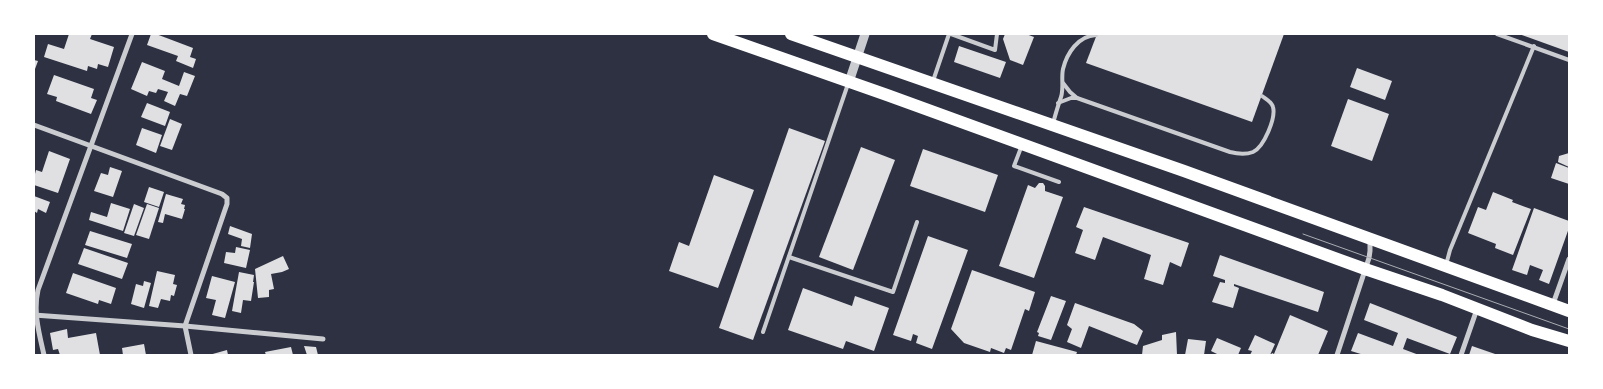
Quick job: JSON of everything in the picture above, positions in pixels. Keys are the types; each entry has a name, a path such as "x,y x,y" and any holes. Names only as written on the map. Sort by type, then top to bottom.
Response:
{"main road":[{"path":"713,34 1442,295 1532,330 1569,341"},
{"path":"791,34 1184,171 1569,311"}],"street":[{"path":"44,355 35,315 38,290 132,34"},
{"path":"849,82 865,34"},
{"path":"34,125 222,194 227,198 227,204 185,326 191,355"},
{"path":"1337,355 1365,269 1370,251 1370,240"},
{"path":"1553,305 1569,259"},
{"path":"1461,355 1477,309"},
{"path":"35,315 323,338"}],"lane":[{"path":"932,83 950,34 995,50 997,34"},
{"path":"1497,34 1569,60"},
{"path":"1052,125 1061,97 1063,70 1074,47 1079,40 1088,35 1096,35"},
{"path":"1445,266 1534,46"},
{"path":"764,332 849,82"},
{"path":"1063,82 1077,98"},
{"path":"1058,103 1071,98 1077,98 1230,152 1242,154 1252,153 1258,149 1265,139 1270,125 1273,116 1273,106 1270,101 1262,96"},
{"path":"1023,144 1014,166 1058,182"},
{"path":"789,257 893,292 917,222"}],"building":[{"path":"69,34 92,34 90,39 114,47 108,67 98,64 97,69 88,66 87,71 44,57 48,44 64,49"},
{"path":"151,34 156,34 193,48 190,57 196,59 193,68 176,61 178,56 147,45"},
{"path":"1005,34 1026,34 1034,37 1023,65 1010,60 1003,39"},
{"path":"1097,34 1284,34 1252,122 1086,63"},
{"path":"1519,34 1569,34 1569,52"},
{"path":"959,46 1006,62 1000,78 954,62"},
{"path":"34,60 38,61 35,69 34,69"},
{"path":"142,62 165,71 162,79 179,86 184,72 195,76 187,96 180,94 175,106 164,101 168,92 158,89 156,93 149,91 147,96 131,89"},
{"path":"1357,68 1392,81 1385,100 1350,87"},
{"path":"54,75 94,89 91,98 97,100 91,114 56,101 57,97 47,94"},
{"path":"1348,99 1389,114 1372,161 1331,146"},
{"path":"147,103 170,112 165,126 141,117"},
{"path":"170,119 182,124 172,150 160,146"},
{"path":"142,128 162,135 156,153 136,145"},
{"path":"789,128 825,141 753,340 719,328"},
{"path":"861,147 895,160 853,270 819,257"},
{"path":"923,149 998,175 985,212 910,186"},
{"path":"49,151 70,159 58,193 34,185 36,170 42,172"},
{"path":"1569,153 1569,167 1558,162 1559,156"},
{"path":"1556,163 1569,168 1569,184 1551,178"},
{"path":"110,167 122,171 113,197 94,191 101,173 108,175"},
{"path":"714,175 754,190 718,288 669,271 679,242 689,246"},
{"path":"1039,183 1043,183 1045,191 1063,197 1034,278 999,266 1028,185 1035,188"},
{"path":"149,187 164,192 159,207 144,202"},
{"path":"1493,192 1531,209 1513,255 1495,248 1496,244 1468,233 1478,207 1486,210"},
{"path":"166,194 183,199 181,204 185,205 185,209 182,219 165,214 163,223 158,222"},
{"path":"34,196 50,202 46,213 38,209 37,213 34,211"},
{"path":"111,203 130,209 123,231 89,220 91,212 107,217"},
{"path":"134,204 144,208 134,236 124,233"},
{"path":"147,204 159,208 149,239 136,235"},
{"path":"1084,207 1189,243 1181,267 1170,262 1163,285 1144,279 1151,255 1103,237 1095,260 1075,253 1083,230 1076,227"},
{"path":"1534,208 1569,221 1569,228 1549,284 1539,280 1543,270 1530,265 1527,275 1512,270"},
{"path":"230,226 252,234 250,248 241,246 242,239 228,234"},
{"path":"90,231 132,244 127,258 85,245"},
{"path":"928,236 968,250 932,349 916,343 918,336 913,334 911,341 893,335"},
{"path":"236,247 250,250 246,268 224,263 226,252 235,253"},
{"path":"84,248 128,263 122,279 78,264"},
{"path":"1220,255 1324,292 1318,312 1234,284 1234,286 1239,288 1233,308 1212,302 1220,282 1225,283 1225,280 1213,276"},
{"path":"283,256 289,269 271,274 274,289 269,290 269,297 258,298 255,269"},
{"path":"972,270 1035,292 1029,311 1025,309 1011,350 1006,348 1004,353 991,348 990,352 964,343 951,329"},
{"path":"157,271 175,275 173,284 177,285 174,296 171,295 170,301 161,299 158,308 149,306"},
{"path":"239,272 254,275 251,301 243,300 241,313 232,311"},
{"path":"73,273 116,288 111,304 99,300 98,304 66,293"},
{"path":"212,276 235,282 225,318 212,315 216,300 206,298"},
{"path":"144,281 151,283 144,308 131,304 136,284 143,286"},
{"path":"803,288 852,306 855,296 889,308 874,351 846,341 843,349 788,330"},
{"path":"1051,296 1066,301 1051,340 1038,336 1039,333 1037,332"},
{"path":"1075,303 1134,324 1143,331 1137,345 1089,326 1081,348 1067,342 1072,329 1067,325"},
{"path":"1370,303 1457,337 1450,354 1407,338 1403,349 1419,355 1364,355 1351,351 1358,333 1393,346 1398,333 1364,320"},
{"path":"1290,315 1328,331 1318,355 1271,355 1272,353 1274,354"},
{"path":"67,329 68,338 96,333 100,355 60,355 58,349 53,350 50,333"},
{"path":"1176,332 1177,355 1142,355 1143,346 1162,340 1162,335"},
{"path":"1255,335 1275,344 1270,355 1250,355 1252,351 1248,350"},
{"path":"1217,338 1241,348 1238,355 1217,355 1211,351"},
{"path":"1188,339 1206,341 1204,355 1185,355"},
{"path":"1036,341 1077,352 1076,355 1032,355"},
{"path":"144,344 146,355 123,355 122,348"},
{"path":"304,346 316,347 318,355 307,355"},
{"path":"1472,346 1498,355 1469,355"},
{"path":"291,347 293,355 266,355 265,352"},
{"path":"227,350 228,355 209,355"}],"tram line":[{"path":"1303,234 1569,329"}]}
